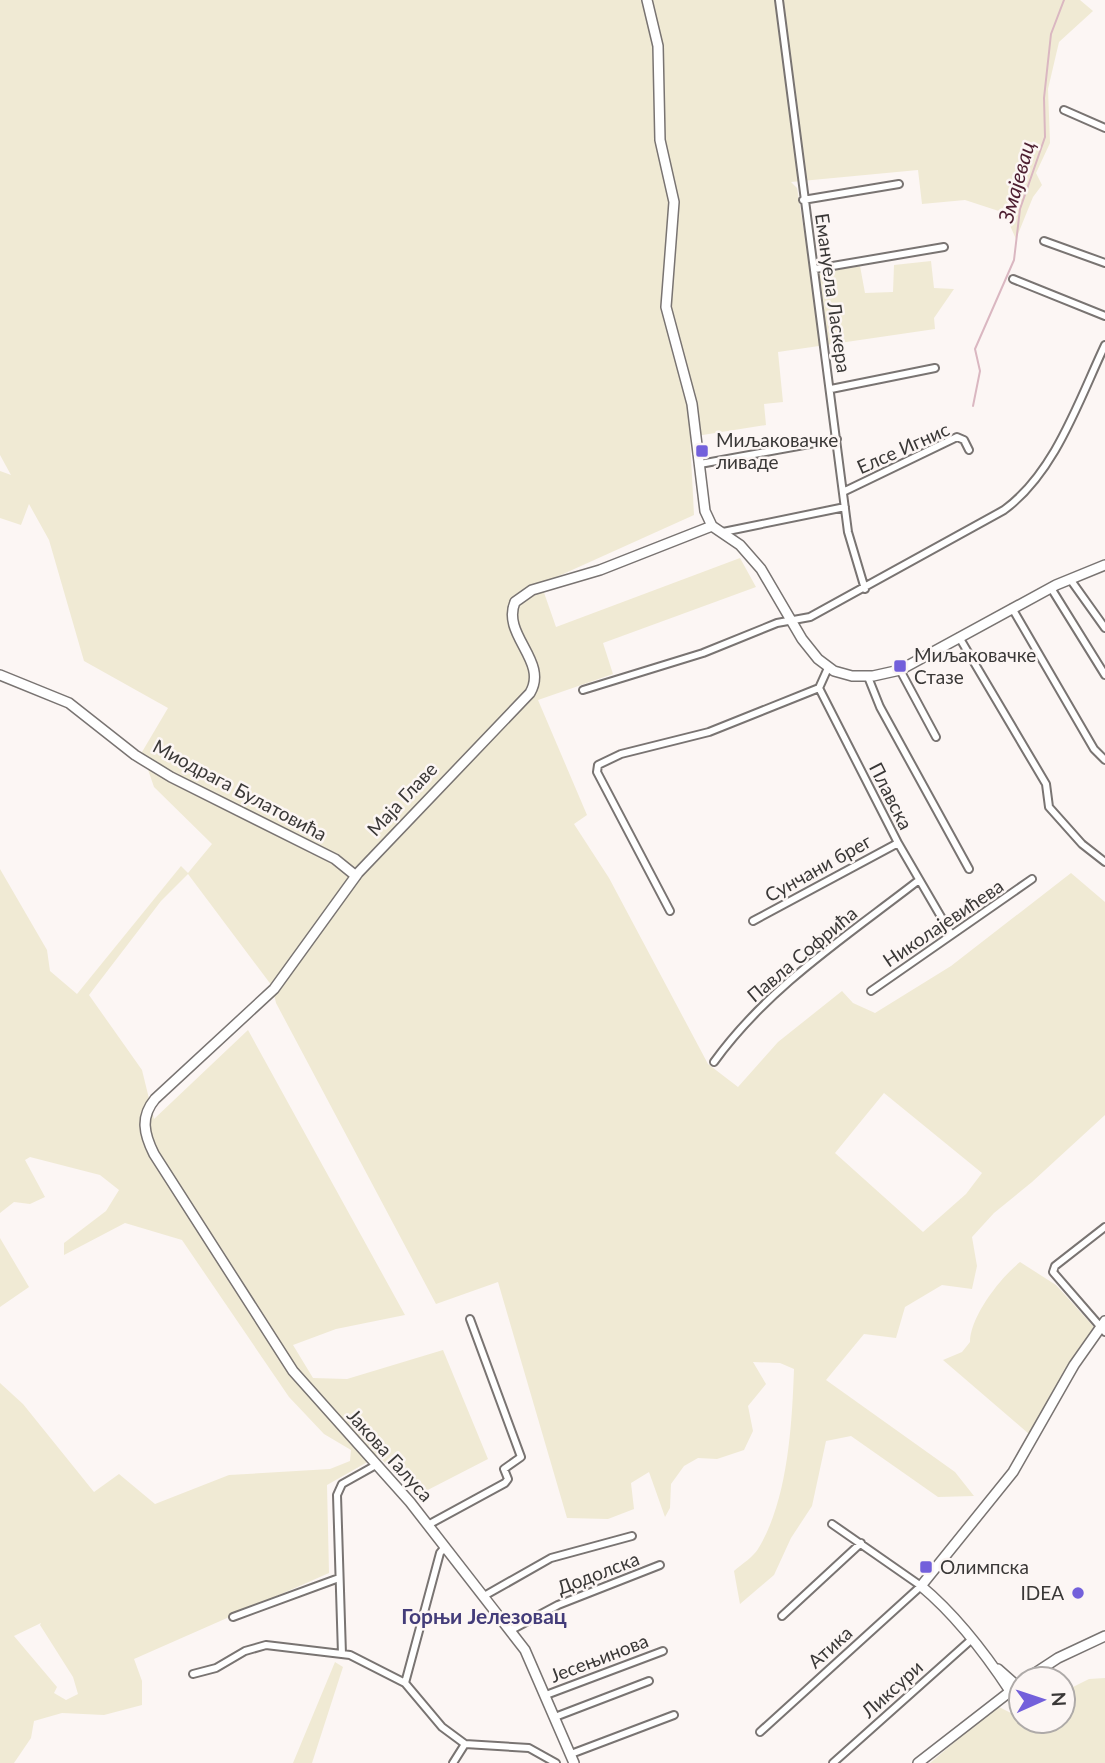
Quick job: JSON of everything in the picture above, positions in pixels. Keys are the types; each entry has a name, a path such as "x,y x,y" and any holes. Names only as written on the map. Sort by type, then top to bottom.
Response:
{"street":[{"path":"647,0 658,46 660,140 674,202 666,307 690,395 705,511 712,526 740,545 761,569 810,649 828,668 852,676 868,677 900,670 1051,588 1105,565"},
{"name":"Емануела Ласкера","path":"779,0 849,539 864,589"},
{"path":"1064,110 1105,128"},
{"path":"803,200 900,184"},
{"path":"1044,241 1105,262"},
{"path":"816,269 944,247"},
{"path":"1013,279 1105,316"},
{"path":"583,690 703,653 777,622 810,617 993,517 1023,495 1057,443 1105,345"},
{"path":"831,389 935,368"},
{"name":"Елсе Игнис","path":"843,492 957,437 964,440 970,450"},
{"path":"700,464 837,439"},
{"path":"723,532 845,507"},
{"name":"Маја Главе","path":"167,1176 146,1136 145,1119 149,1105 274,989 356,876 532,690 535,679 533,668 515,632 512,618 513,606 519,598 545,585 648,553 712,526"},
{"path":"1070,579 1105,628"},
{"path":"1051,588 1105,675"},
{"path":"1012,608 1094,749 1105,760"},
{"path":"960,637 1046,784 1049,807 1082,844 1105,862"},
{"path":"670,911 597,772 598,765 621,754 709,732 819,688 828,668"},
{"path":"900,670 936,737"},
{"name":"Миодрага Булатовића","path":"0,675 69,703 135,755 171,777 341,863 356,876"},
{"path":"868,677 880,707 969,869"},
{"name":"Плавска","path":"819,688 898,843 951,934"},
{"name":"Сунчани брег","path":"753,921 898,843"},
{"name":"Николајевићева","path":"870,992 1032,879"},
{"name":"Павла Софрића","path":"714,1062 745,1022 776,992 919,880"},
{"name":"Јакова Галуса","path":"167,1176 287,1363 428,1525 511,1630 531,1660 572,1758"},
{"path":"921,1586 1020,1462 1074,1365 1103,1327 1053,1272 1055,1266 1105,1227"},
{"path":"428,1525 506,1483 505,1468 521,1457 470,1319"},
{"path":"342,1654 336,1511 339,1486 376,1465"},
{"path":"832,1524 921,1586 1007,1678"},
{"path":"484,1596 507,1580 551,1558 632,1536"},
{"path":"782,1616 861,1543"},
{"path":"405,1683 440,1553 445,1547"},
{"name":"Додолска","path":"511,1630 558,1605 660,1565"},
{"path":"233,1617 339,1578"},
{"name":"Атика","path":"760,1732 921,1586"},
{"path":"1048,1665 1066,1653 1105,1636"},
{"name":"Ликсури","path":"833,1763 972,1639"},
{"path":"193,1674 216,1668 245,1651 265,1645 342,1654 364,1660 405,1683 442,1727 466,1744 529,1748 556,1763"},
{"name":"Јесењинова","path":"546,1695 663,1651"},
{"path":"555,1717 649,1681"},
{"path":"918,1763 1007,1694"},
{"path":"572,1758 674,1715"},
{"path":"453,1763 466,1744"}],"shaded area":[{"path":"0,0 1080,0 1093,11 1059,42 1048,89 1050,143 1036,173 1042,185 1033,197 1016,239 1008,221 1011,215 965,200 922,204 918,170 791,182 797,188 811,273 860,266 865,293 893,292 894,265 931,261 934,288 954,289 934,318 935,329 778,352 783,402 764,404 766,425 690,437 694,515 541,584 556,627 740,558 756,587 603,643 613,674 538,700 587,815 574,824 609,878 708,1064 738,1087 778,1042 842,991 853,1003 875,1013 951,966 1071,873 1105,902 1105,1115 994,1213 972,1237 977,1266 972,1289 942,1285 905,1307 896,1338 864,1334 826,1380 955,1472 974,1496 938,1497 851,1436 826,1441 812,1506 791,1538 774,1575 740,1604 734,1571 758,1549 776,1508 790,1438 793,1391 794,1369 780,1363 753,1362 766,1384 748,1406 753,1431 744,1450 717,1459 698,1458 684,1466 671,1484 670,1508 665,1517 649,1472 631,1483 634,1509 608,1519 567,1518 498,1282 436,1304 276,1003 272,986 188,874 161,901 89,995 142,1070 154,1119 248,1030 405,1315 336,1329 293,1345 313,1378 347,1379 443,1350 488,1459 418,1495 378,1456 327,1485 329,1573 134,1659 142,1681 142,1705 104,1715 62,1713 34,1721 31,1738 14,1763 0,1763 0,1383 23,1404 94,1492 119,1474 155,1504 229,1475 330,1469 350,1461 351,1450 324,1434 289,1397 182,1240 125,1223 64,1255 64,1243 106,1211 119,1190 100,1175 30,1157 25,1160 45,1197 30,1204 14,1202 0,1213 0,869 47,950 50,971 77,994 181,866 188,873 212,844 154,787 142,752 168,708 84,661 49,540 29,504 21,525 0,518 0,471 11,475 0,455","holes":["884,1093 982,1173 966,1194 923,1232 835,1153","41,1623 73,1677 78,1694 66,1700 54,1693 57,1687 14,1636"]},
{"path":"0,1238 29,1287 0,1307"},
{"path":"1020,1262 1056,1285 1094,1327 1029,1434 943,1360 962,1352 970,1342 971,1332 981,1310 1004,1278"},
{"path":"335,1662 343,1667 312,1763 293,1763"},
{"path":"1105,1678 1105,1763 930,1763 997,1706 1007,1711 1007,1735 1077,1735 1077,1685 1089,1679"}],"waterway":[{"name":"Змајевац","path":"973,406 980,371 975,349 1014,260 1020,209 1045,137 1044,98 1051,34 1064,0"}],"place":[{"name":"Миљаковачке ливаде","path":"702,451"},
{"name":"Миљаковачке Стазе","path":"900,666"},
{"name":"Олимпска","path":"926,1567"},
{"name":"IDEA","path":"1078,1593"}],"district":[{"name":"Горњи Јелезовац","path":"484,1617"}]}
